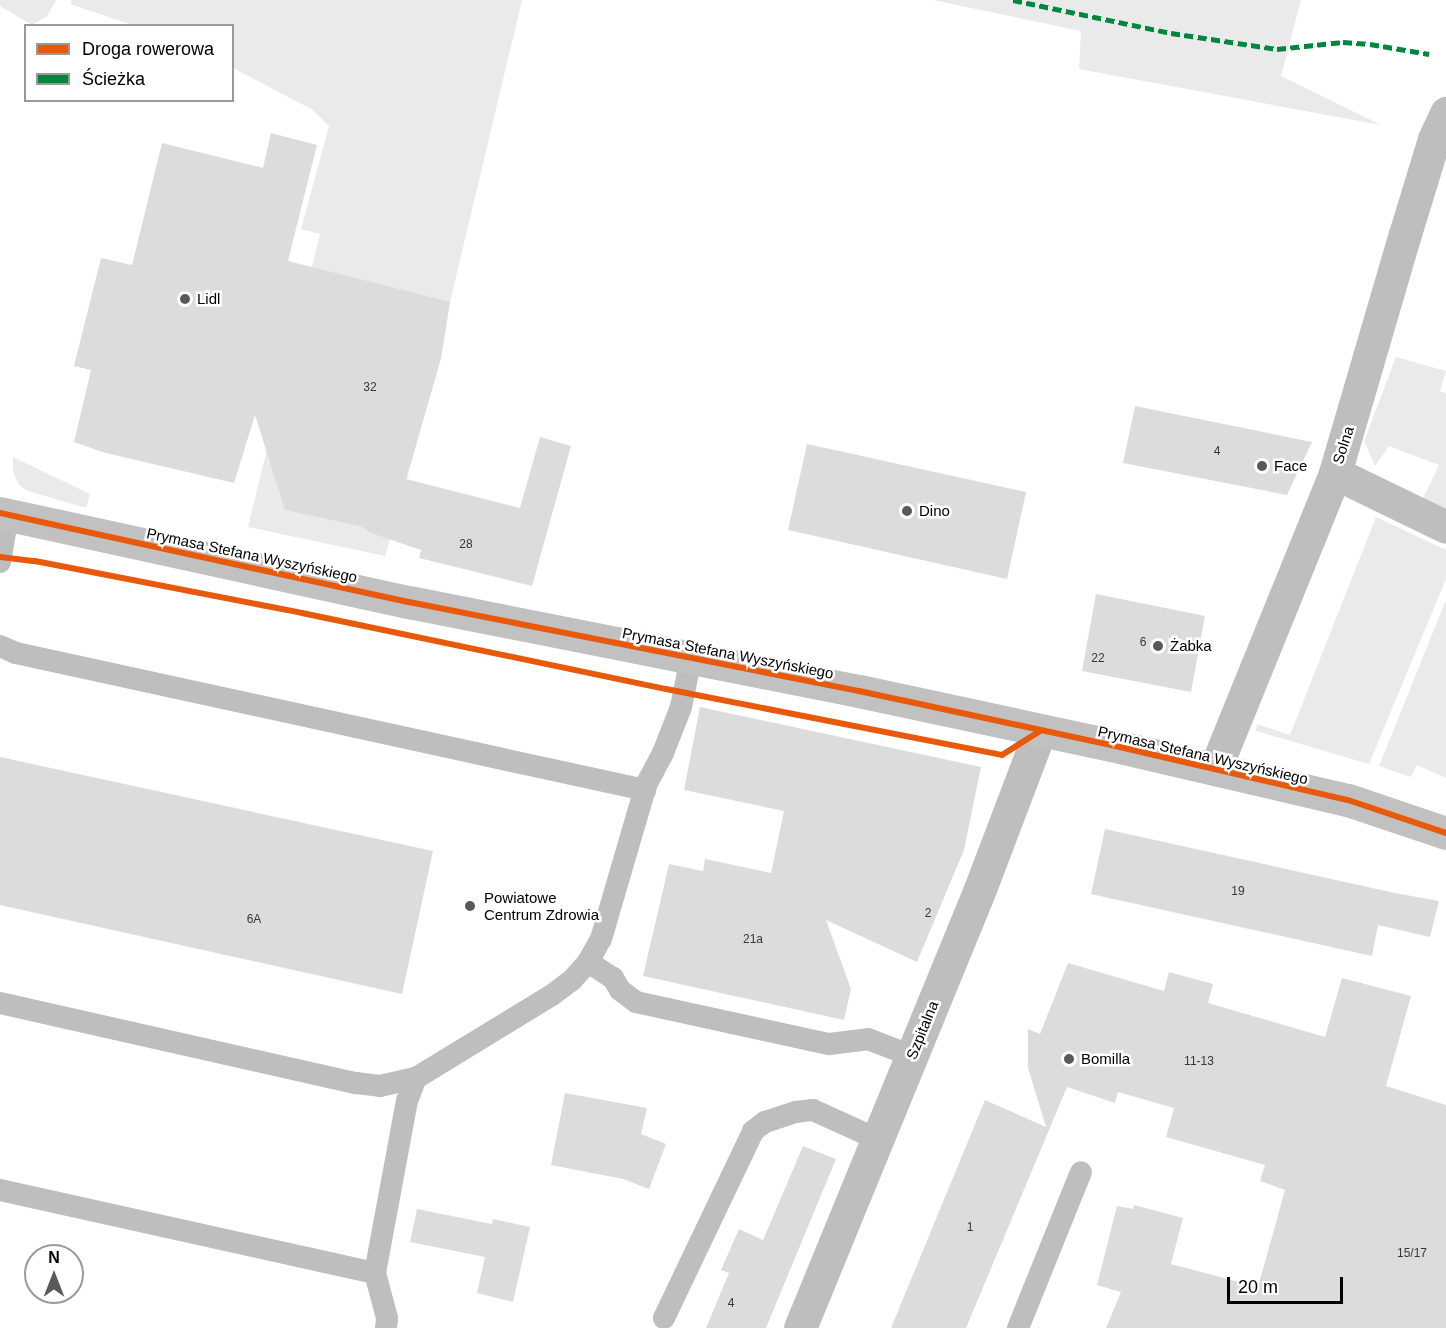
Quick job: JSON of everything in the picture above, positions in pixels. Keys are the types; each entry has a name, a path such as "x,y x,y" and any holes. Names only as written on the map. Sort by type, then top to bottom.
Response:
{"main road":[{"name":"Prymasa Stefana Wyszyńskiego","path":"4,514 409,602 859,691 1215,769 1348,800 1446,833"}],"street":[{"name":"Solna","path":"1215,769 1335,473 1411,213 1434,139 1446,113"},
{"path":"1335,473 1446,528"},
{"name":"Szpitalna","path":"800,1328 912,1056 1041,731"}],"lane":[{"path":"0,562 4,514"},
{"path":"0,646 16,653 645,790"},
{"path":"0,1003 356,1083 380,1086 416,1078 552,995 572,980 588,962 602,939 645,790 681,707 691,658"},
{"path":"588,962 613,978 620,990 636,1002 829,1044 868,1039 912,1056"},
{"path":"386,1328 387,1318 375,1273 407,1101 416,1078"},
{"path":"664,1318 742,1148 753,1131 765,1122 796,1112 813,1110 877,1139"},
{"path":"1018,1328 1081,1172"},
{"path":"0,1190 375,1273"}],"shaded area":[{"path":"0,0 56,0 47,16 34,24 0,6"},
{"path":"72,0 522,0 450,302 441,358 385,556 248,527 320,234 301,229 329,126 313,110 234,69 234,24 129,24 70,4"},
{"path":"933,0 1301,0 1281,76 1381,125 1079,69 1081,31"},
{"path":"1396,357 1446,371 1440,391 1446,393 1446,513 1422,501 1439,465 1389,446 1375,466 1364,441"},
{"path":"13,457 90,494 86,508 28,491 19,485 13,471"},
{"path":"1376,517 1446,550 1446,579 1369,764 1256,731 1257,724 1290,735"},
{"path":"1446,600 1446,778 1417,765 1411,777 1379,766"}],"building":[{"path":"271,133 317,145 288,261 450,302 441,358 406,479 520,508 540,437 571,446 532,586 419,558 421,550 374,534 360,526 285,510 255,415 234,483 106,453 74,442 91,370 74,366 101,258 132,265 162,143 263,168"},
{"path":"1135,406 1312,442 1287,495 1123,463"},
{"name":"Dino","path":"807,444 1026,492 1007,579 788,530"},
{"path":"1096,594 1205,616 1191,692 1082,671"},
{"path":"700,707 981,767 964,850 917,962 826,920 851,989 844,1020 643,976 669,864 703,871 705,859 771,873 784,811 684,790"},
{"path":"0,757 433,851 402,994 0,905"},
{"path":"1105,829 1439,901 1430,937 1378,925 1372,956 1091,894"},
{"path":"1068,963 1164,991 1169,972 1213,984 1208,1003 1325,1037 1342,978 1411,996 1386,1086 1446,1105 1446,1328 1106,1328 1121,1292 1097,1285 1117,1206 1133,1209 1134,1205 1183,1218 1171,1264 1258,1287 1285,1190 1260,1181 1265,1165 1166,1137 1174,1108 1118,1092 1115,1103 1067,1087 966,1328 891,1328 985,1100 1046,1127 1028,1068 1028,1029 1040,1034"},
{"path":"565,1093 647,1108 641,1134 666,1144 649,1189 623,1179 551,1165"},
{"path":"803,1146 836,1159 766,1328 706,1328 729,1273 721,1270 739,1229 763,1240"},
{"path":"417,1209 492,1224 493,1219 530,1227 513,1302 477,1293 485,1257 410,1242"}],"marked path":[{"path":"1013,0 1171,33 1277,49 1343,42 1429,54"}],"cycle path":[{"path":"0,513 409,602 859,691 1111,745 1348,800 1446,833"},
{"path":"0,557 35,561 302,613 666,689 1002,755 1040,731"}],"place":[{"name":"Lidl","path":"185,299"},
{"name":"Face","path":"1262,466"},
{"name":"Dino","path":"907,511"},
{"name":"Żabka","path":"1158,646"},
{"name":"Powiatowe Centrum Zdrowia","path":"470,906"},
{"name":"Bomilla","path":"1069,1059"}]}
